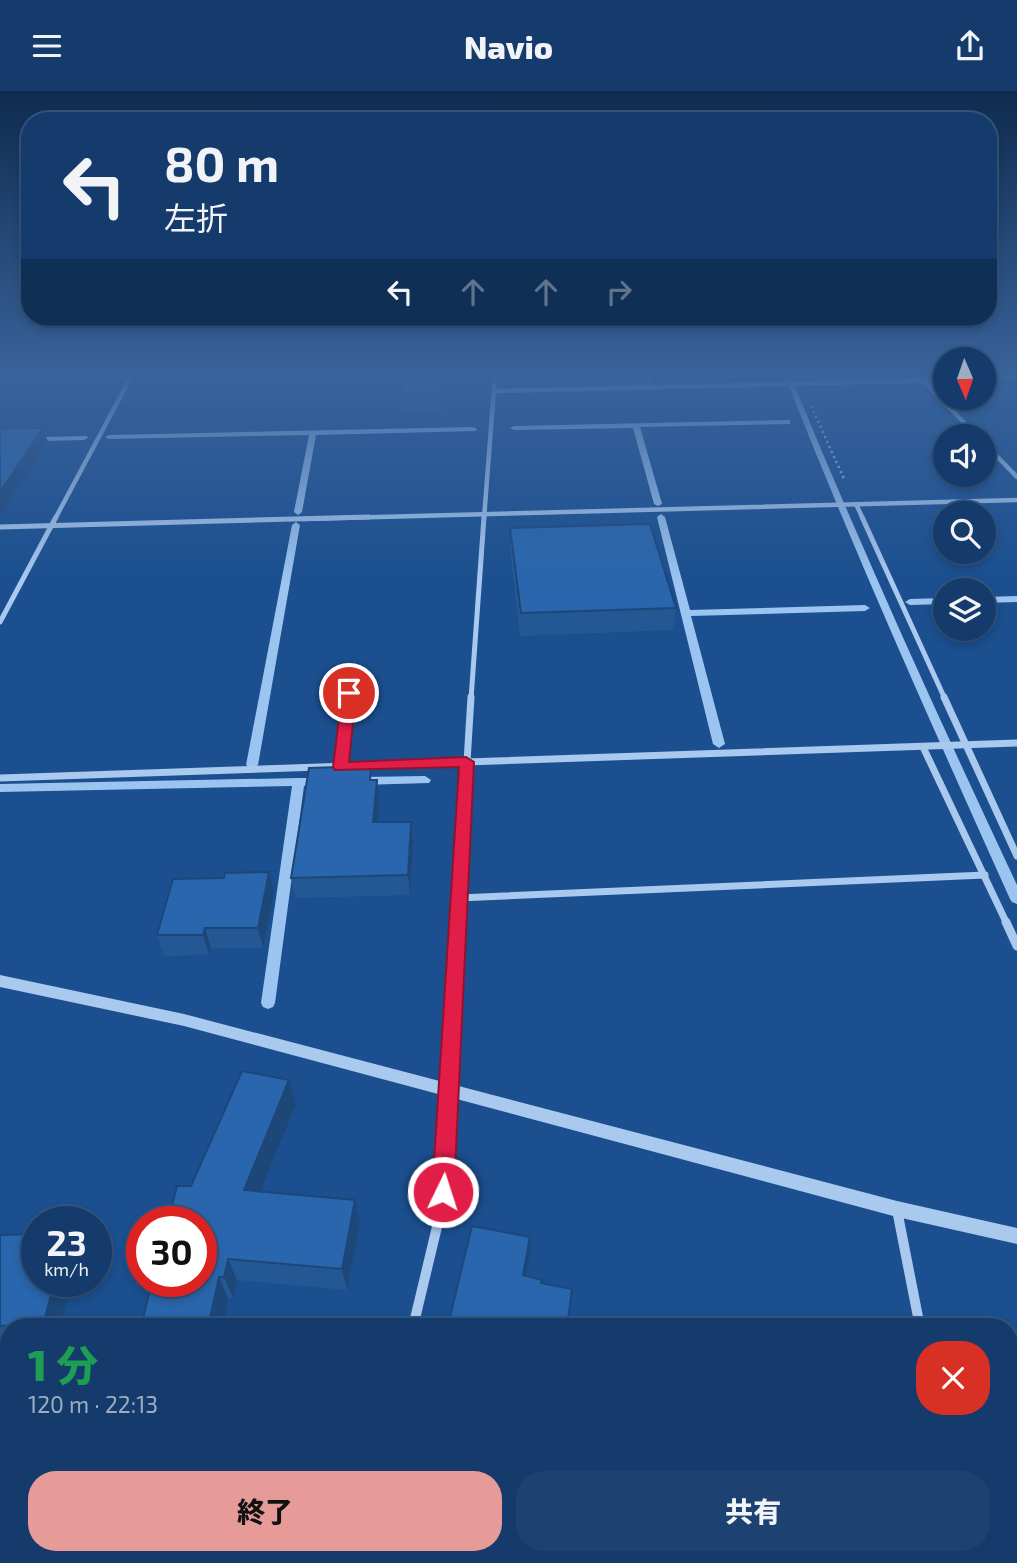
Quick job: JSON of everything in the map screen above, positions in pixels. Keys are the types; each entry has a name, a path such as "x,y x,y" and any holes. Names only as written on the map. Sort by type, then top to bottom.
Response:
{"street":[{"path":"0,622 95,444"},
{"path":"415,1318 441,1217 466,762 490,444"},
{"path":"996,456 1017,478"},
{"path":"0,527 1017,500"},
{"path":"853,504 1017,856"},
{"path":"0,778 1017,743"},
{"path":"923,747 1017,946"},
{"path":"459,898 985,875"},
{"path":"0,981 94,998 184,1020 897,1209 1017,1236"},
{"path":"897,1209 918,1318"}],"lane":[{"path":"341,767 349,693"}],"path":[{"path":"826,444 853,504"}],"building":[{"path":"0,444 32,444 0,492"},
{"path":"650,524 676,608 521,613 510,528"},
{"path":"371,766 370,780 377,780 373,822 411,822 408,875 291,878 309,768"},
{"path":"269,872 258,928 205,928 203,935 157,935 173,879 224,878 225,873"},
{"path":"242,1071 289,1080 244,1190 355,1200 342,1269 228,1259 224,1277 219,1277 217,1286 217,1206 172,1206 177,1186 191,1186"},
{"path":"472,1226 530,1237 523,1275 542,1280 541,1283 572,1289 568,1318 450,1317"},
{"path":"21,1234 21,1297 51,1297 45,1318 0,1318 0,1235"},
{"path":"148,1297 215,1297 210,1318 143,1318"}],"waterway":[{"path":"298,512 311,444"},
{"path":"641,444 658,504"},
{"path":"815,444 938,728 1017,899"},
{"path":"661,517 686,613"},
{"path":"252,765 296,525"},
{"path":"996,600 1017,599"},
{"path":"910,602 933,601"},
{"path":"686,613 865,608"},
{"path":"686,613 719,744"},
{"path":"361,781 425,780"},
{"path":"0,788 299,782"},
{"path":"268,1003 299,782"},
{"path":"299,782 322,782"}],"route":[{"path":"349,693 341,767 466,762 443,1192"}]}
